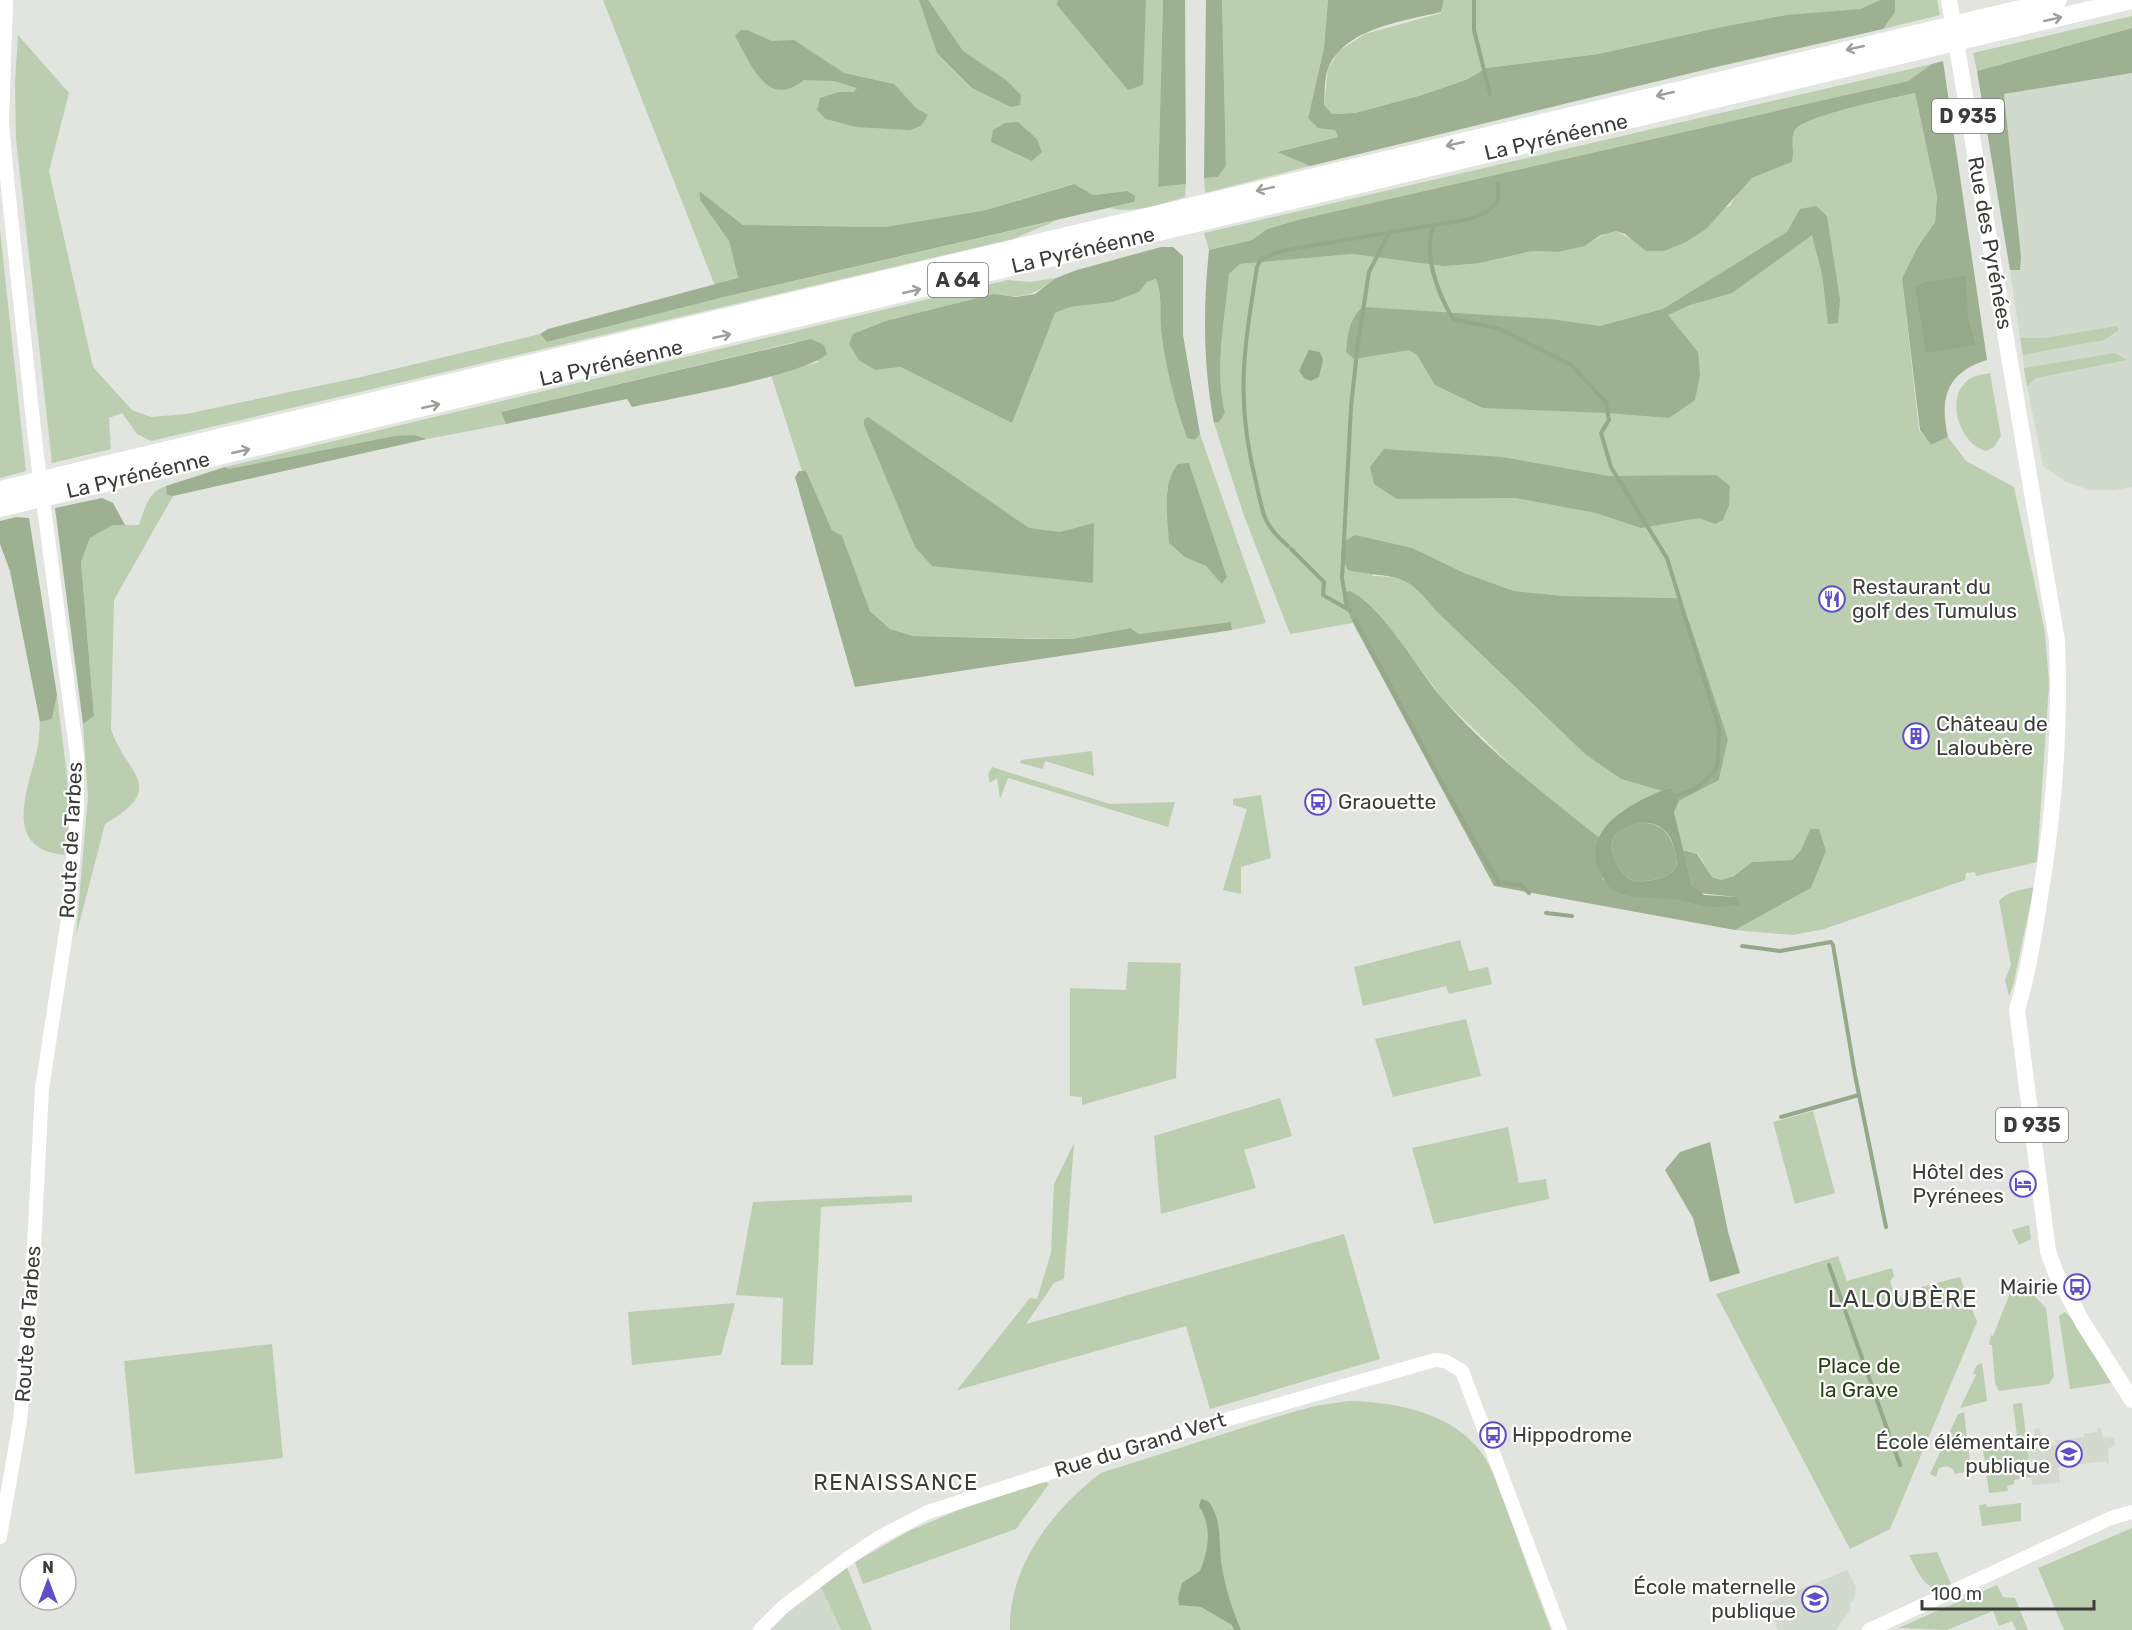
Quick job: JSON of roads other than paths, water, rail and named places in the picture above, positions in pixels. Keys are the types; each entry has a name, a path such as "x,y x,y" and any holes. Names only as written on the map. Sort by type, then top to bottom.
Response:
{"highway":[{"name":"La Pyrénéenne","path":"1995,24 2058,0"},
{"name":"La Pyrénéenne","path":"0,490 1995,24 2132,0"},
{"name":"La Pyrénéenne","path":"0,508 1914,43"}],"main road":[{"name":"Rue des Pyrénées","path":"1948,0 2057,641 2059,677 2048,859 2025,983 2017,1010 2044,1232 2050,1258 2083,1323 2132,1400"}],"street":[{"name":"Route de Tarbes","path":"0,1537 20,1421 32,1285 42,1089 69,912 77,808 77,756 71,701 36,448 2,123 6,0"},
{"name":"Rue du Grand Vert","path":"760,1630 783,1607 830,1571 904,1524 928,1512 999,1488 1425,1361 1445,1361 1462,1371 1560,1630"},
{"path":"1869,1630 2013,1566 2112,1518 2132,1512"}],"waterway":[{"path":"1474,0 1474,30 1490,94"},
{"path":"1498,183 1498,200 1487,212 1470,219 1434,225 1430,248 1433,273 1453,319 1500,329 1571,365 1606,402 1609,420 1601,433 1611,467 1667,558 1719,728 1718,761 1714,772 1695,789 1676,796"},
{"path":"1288,546 1273,531 1265,517 1249,453 1245,425 1245,349 1257,267 1261,259 1281,251 1433,225"},
{"path":"1347,607 1342,578 1351,407 1358,342 1369,272 1390,231"},
{"path":"1291,549 1324,582 1323,595 1351,611"},
{"path":"1355,620 1443,785 1499,883 1521,885 1529,893"},
{"path":"1546,913 1572,916"},
{"path":"1742,946 1780,951 1831,942 1833,945 1855,1075 1886,1227"},
{"path":"1781,1117 1859,1095"},
{"path":"1829,1265 1900,1465"}],"place":[{"name":"Restaurant du golf des Tumulus","path":"1832,599"},
{"name":"Château de Laloubère","path":"1916,736"},
{"name":"Graouette","path":"1318,802"},
{"name":"Hôtel des Pyrénees","path":"2023,1184"},
{"name":"Mairie","path":"2077,1287"},
{"name":"Hippodrome","path":"1493,1435"},
{"name":"École élémentaire publique","path":"2069,1454"},
{"name":"École maternelle publique","path":"1815,1599"}],"district":[{"name":"LALOUBÈRE","path":"1903,1299"},
{"name":"RENAISSANCE","path":"896,1482"}],"park label":[{"name":"Place de la Grave","path":"1859,1378"}]}
